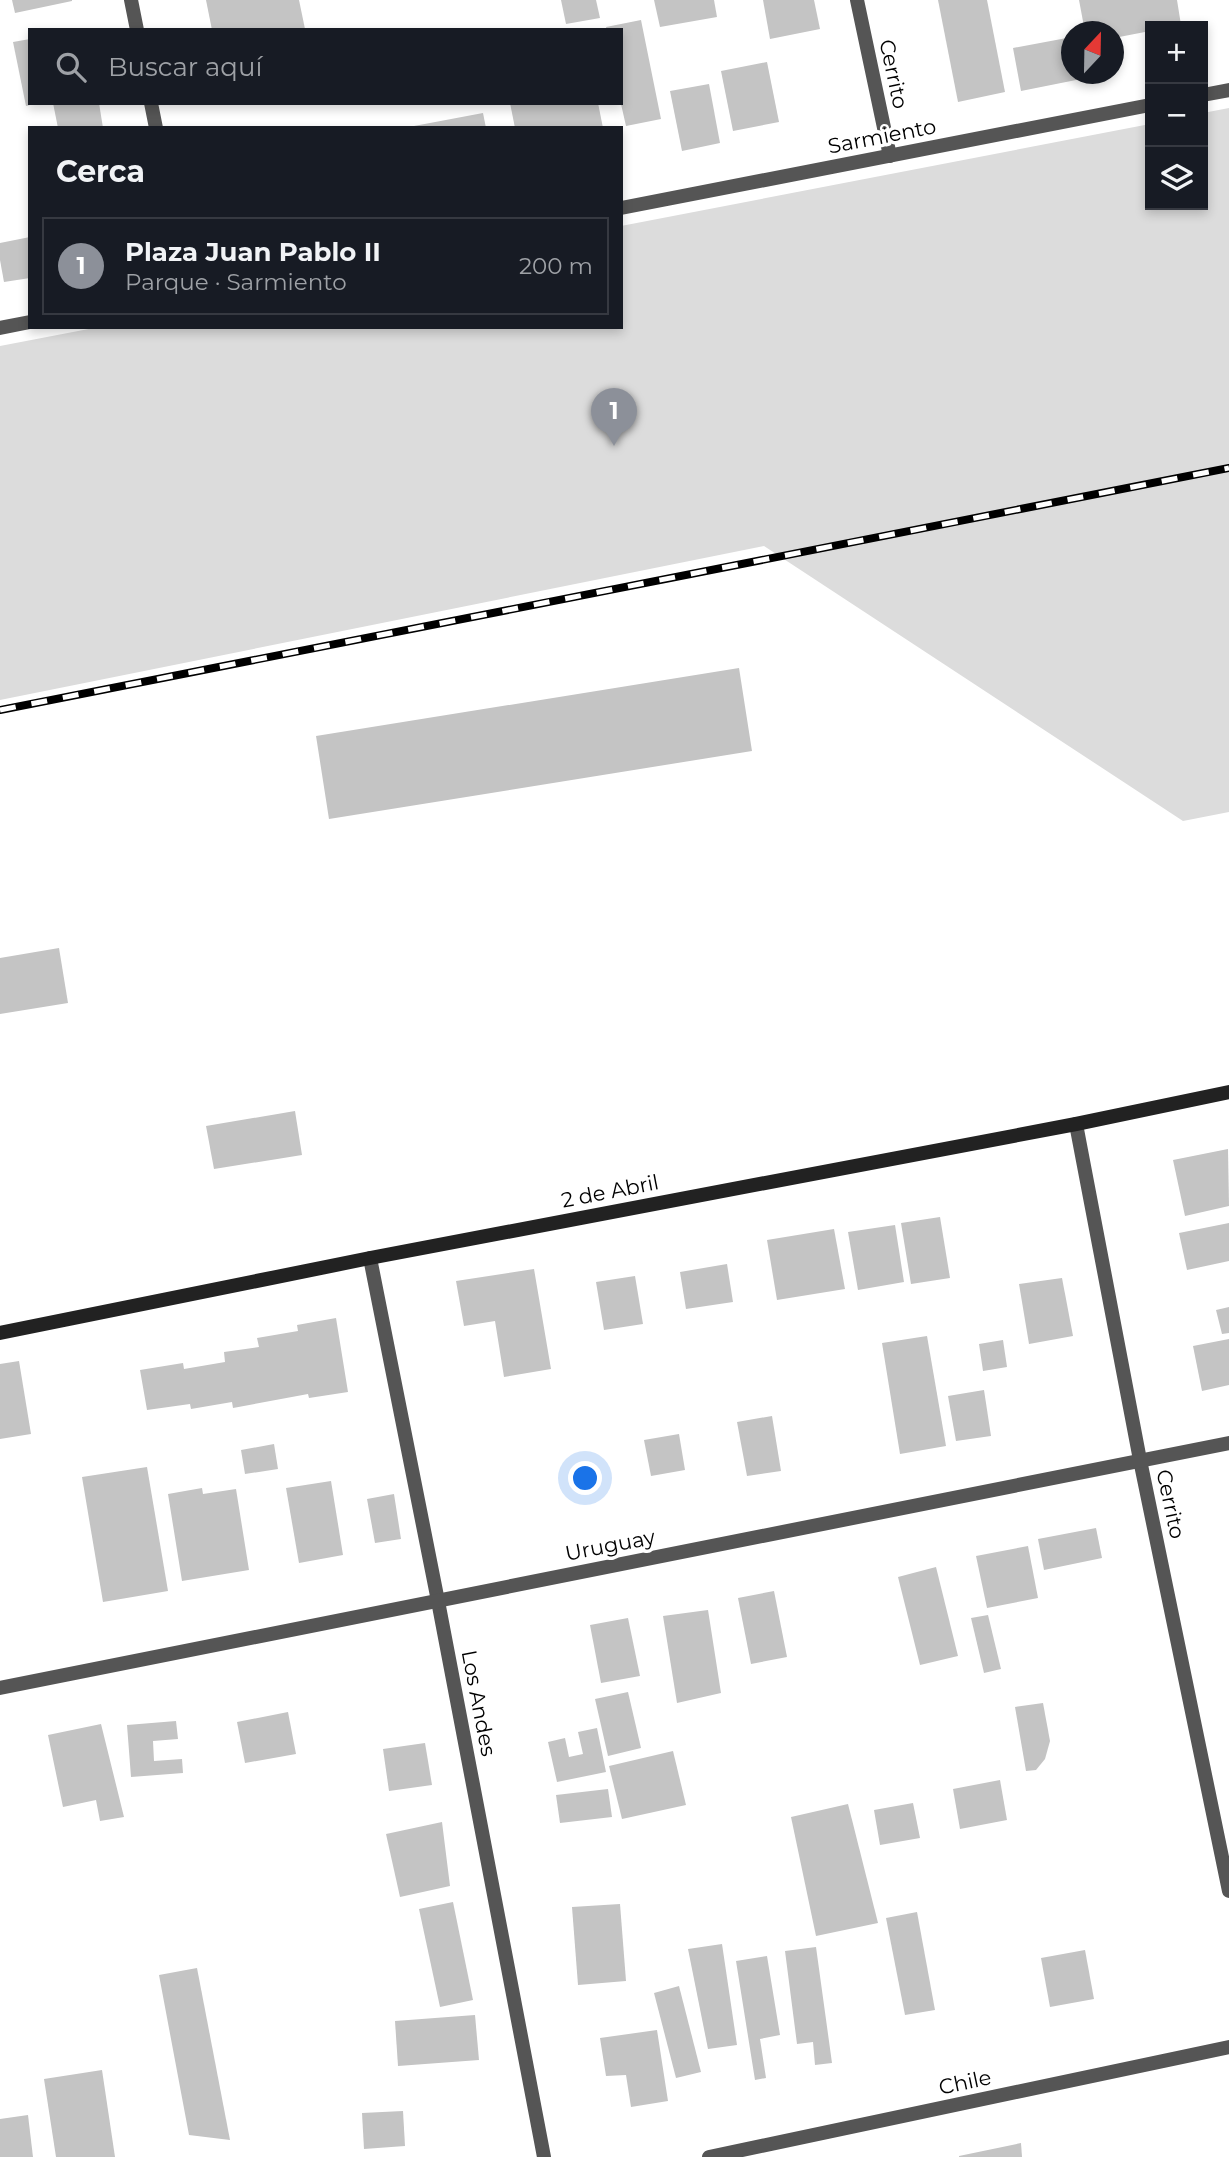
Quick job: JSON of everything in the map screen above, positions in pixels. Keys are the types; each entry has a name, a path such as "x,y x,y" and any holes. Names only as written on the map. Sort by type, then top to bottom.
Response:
{"main road":[{"name":"2 de Abril","path":"0,1333 370,1258 1076,1124 1229,1092"}],"street":[{"path":"131,0 137,28"},
{"name":"Cerrito","path":"857,0 890,156"},
{"path":"1208,94 1229,90"},
{"path":"151,105 156,126"},
{"name":"Sarmiento","path":"623,208 1145,106"},
{"path":"0,328 28,322"},
{"name":"Cerrito","path":"1076,1124 1140,1460 1229,1891"},
{"name":"Los Andes","path":"370,1258 544,2157"},
{"name":"Uruguay","path":"0,1688 1229,1443"},
{"name":"Chile","path":"709,2157 1229,2047"}],"shaded area":[{"path":"1229,108 1229,812 1183,821 764,546 0,700 0,346 89,329 623,329 623,226 1145,125 1145,210 1208,210 1208,112"}],"building":[{"path":"12,0 72,0 72,1 15,13"},
{"path":"206,0 299,0 305,28 212,28"},
{"path":"561,0 596,0 600,18 566,24"},
{"path":"654,0 714,0 717,17 660,27"},
{"path":"763,0 814,0 820,29 770,39"},
{"path":"938,0 987,0 1005,92 958,102"},
{"path":"1079,0 1177,0 1180,21 1145,21 1145,32 1124,36 1124,21 1083,21"},
{"path":"641,20 661,119 626,126 621,105 623,28 606,27"},
{"path":"28,39 30,105 26,106 13,42"},
{"path":"1061,39 1061,83 1021,91 1013,48"},
{"path":"767,62 779,122 733,131 721,71"},
{"path":"709,84 720,143 682,151 670,91"},
{"path":"53,105 99,105 103,126 58,126"},
{"path":"510,105 598,105 603,126 515,126"},
{"path":"483,113 486,126 414,126"},
{"path":"28,237 28,278 4,282 0,243"},
{"path":"739,668 752,751 329,819 316,736"},
{"path":"59,948 68,1003 0,1014 0,958"},
{"path":"295,1111 302,1155 214,1169 206,1126"},
{"path":"1228,1149 1229,1206 1185,1216 1173,1160"},
{"path":"940,1217 950,1278 911,1284 901,1223"},
{"path":"1229,1223 1229,1261 1187,1270 1179,1233"},
{"path":"895,1225 904,1282 858,1290 848,1232"},
{"path":"834,1229 845,1289 777,1300 767,1240"},
{"path":"727,1264 733,1302 686,1309 680,1272"},
{"path":"534,1269 551,1369 504,1377 495,1321 464,1326 456,1281"},
{"path":"635,1276 643,1324 604,1330 596,1282"},
{"path":"1062,1278 1073,1336 1029,1344 1019,1284"},
{"path":"1229,1307 1229,1333 1222,1334 1216,1310"},
{"path":"336,1318 348,1392 309,1398 308,1394 233,1408 232,1402 191,1409 190,1404 147,1410 140,1370 183,1363 184,1369 225,1362 224,1352 259,1347 257,1338 298,1331 297,1325"},
{"path":"927,1336 946,1446 900,1454 882,1343"},
{"path":"1229,1339 1229,1385 1202,1391 1193,1346"},
{"path":"1003,1340 1007,1367 983,1371 979,1344"},
{"path":"19,1361 31,1434 0,1439 0,1364"},
{"path":"984,1390 991,1436 956,1441 948,1396"},
{"path":"772,1416 781,1471 747,1476 737,1422"},
{"path":"679,1434 685,1470 651,1476 644,1440"},
{"path":"274,1444 278,1469 245,1474 241,1450"},
{"path":"147,1467 168,1591 103,1602 82,1477"},
{"path":"331,1481 343,1555 299,1563 286,1488"},
{"path":"202,1488 203,1494 236,1489 249,1570 182,1581 168,1494"},
{"path":"394,1494 401,1539 375,1543 367,1499"},
{"path":"1096,1528 1102,1558 1044,1570 1038,1539"},
{"path":"1028,1546 1038,1598 987,1608 976,1556"},
{"path":"936,1567 958,1656 920,1665 898,1577"},
{"path":"774,1591 787,1657 751,1664 738,1598"},
{"path":"708,1610 721,1693 677,1703 663,1616"},
{"path":"988,1615 1001,1669 984,1673 971,1618"},
{"path":"628,1618 640,1676 601,1683 590,1625"},
{"path":"628,1692 641,1748 608,1756 595,1699"},
{"path":"1043,1703 1050,1741 1045,1759 1036,1770 1026,1771 1015,1707"},
{"path":"288,1712 296,1754 245,1763 237,1722"},
{"path":"176,1721 178,1739 153,1741 154,1761 182,1759 183,1773 131,1777 127,1725"},
{"path":"101,1724 124,1817 100,1821 96,1800 63,1807 48,1735"},
{"path":"597,1728 606,1772 557,1782 548,1742 565,1738 569,1757 583,1754 578,1732"},
{"path":"425,1743 432,1785 389,1791 383,1749"},
{"path":"673,1751 686,1805 622,1819 609,1766"},
{"path":"1000,1780 1007,1820 960,1829 953,1789"},
{"path":"608,1789 612,1817 560,1823 556,1795"},
{"path":"913,1803 920,1838 880,1845 874,1810"},
{"path":"848,1804 878,1923 816,1936 791,1817"},
{"path":"442,1822 450,1886 400,1897 386,1834"},
{"path":"453,1902 473,2000 440,2007 419,1909"},
{"path":"620,1904 626,1981 578,1985 572,1907"},
{"path":"917,1912 935,2010 905,2015 886,1918"},
{"path":"722,1944 737,2045 708,2049 688,1949"},
{"path":"816,1947 832,2063 815,2065 813,2042 797,2044 785,1951"},
{"path":"1085,1950 1094,1999 1050,2007 1041,1958"},
{"path":"767,1956 780,2035 760,2039 766,2078 755,2080 736,1961"},
{"path":"197,1968 230,2140 189,2135 159,1975"},
{"path":"679,1986 701,2072 676,2078 654,1993"},
{"path":"475,2015 479,2060 398,2066 395,2021"},
{"path":"657,2030 668,2101 631,2107 626,2075 606,2076 600,2038"},
{"path":"102,2070 115,2157 56,2157 44,2079"},
{"path":"403,2111 405,2146 364,2149 362,2113"},
{"path":"28,2115 33,2157 0,2157 0,2119"},
{"path":"1021,2143 1022,2157 959,2157 959,2156"}],"railway":[{"path":"0,710 1229,468"}],"place":[{"name":"Plaza Juan Pablo II","path":"614,446"}]}
